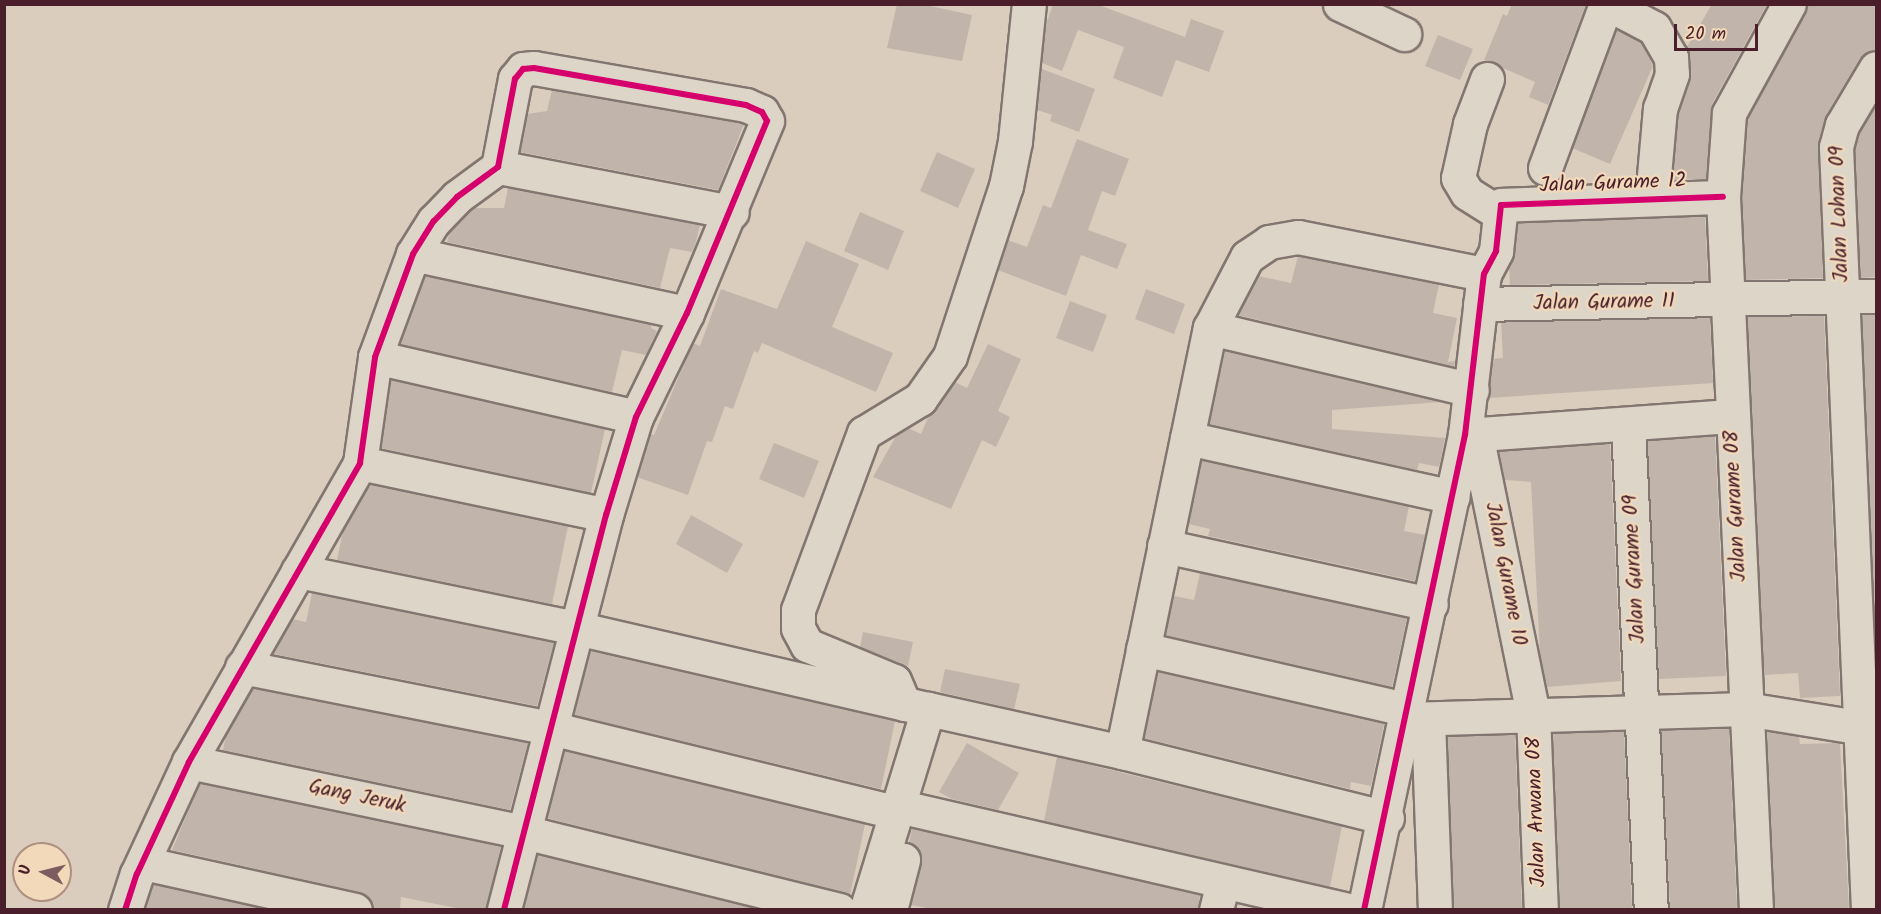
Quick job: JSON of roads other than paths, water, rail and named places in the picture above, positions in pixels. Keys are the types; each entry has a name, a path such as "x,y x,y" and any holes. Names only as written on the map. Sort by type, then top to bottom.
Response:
{"street":[{"path":"926,709 894,681 807,645 798,628 798,610 864,433 920,399 950,356 1006,186 1015,141 1029,4"},
{"path":"1340,4 1404,34"},
{"path":"1545,168 1607,4 1654,28 1671,57 1672,74 1659,108 1652,198"},
{"name":"Jalan Gurame 08","path":"1756,909 1731,416 1723,197 1729,113 1789,4"},
{"name":"Jalan Lohan 09","path":"1868,909 1867,728 1836,147 1842,125 1876,68"},
{"path":"125,909 143,863 189,762 360,463 375,357 413,254 434,221 457,197 498,167 515,79 523,69 746,105 765,115 766,126 732,212 687,313 636,417 606,515 504,909"},
{"path":"1364,909 1415,717 1431,604 1453,497 1471,435 1472,390 1482,289 1496,251 1501,208 1467,193 1458,178 1470,124 1487,79"},
{"path":"498,167 732,212"},
{"name":"Jalan Gurame 12","path":"1501,208 1652,198 1723,197"},
{"name":"Jalan Gurame 11","path":"1122,752 1210,328 1247,257 1279,239 1298,237 1482,289 1728,302 1876,296"},
{"path":"413,254 687,313"},
{"path":"1210,328 1472,390"},
{"path":"375,357 636,417"},
{"path":"1471,435 1628,426 1731,416"},
{"name":"Jalan Gurame 09","path":"1628,426 1651,909"},
{"name":"Jalan Gurame 10","path":"1471,435 1533,714"},
{"path":"1187,438 1453,497"},
{"path":"360,463 606,515"},
{"path":"1164,546 1431,604"},
{"path":"298,571 576,628 1122,752 1387,818"},
{"path":"1143,649 1415,717 1746,710 1867,728"},
{"path":"243,667 550,728 905,811 1219,896 1347,909"},
{"path":"890,909 905,811 926,709"},
{"name":"Jalan Arwana 08","path":"1533,714 1541,909"},
{"path":"1415,717 1435,909"},
{"name":"Gang Jeruk","path":"189,762 524,832 839,909"},
{"path":"866,909 905,811"},
{"path":"143,863 355,909"}]}
